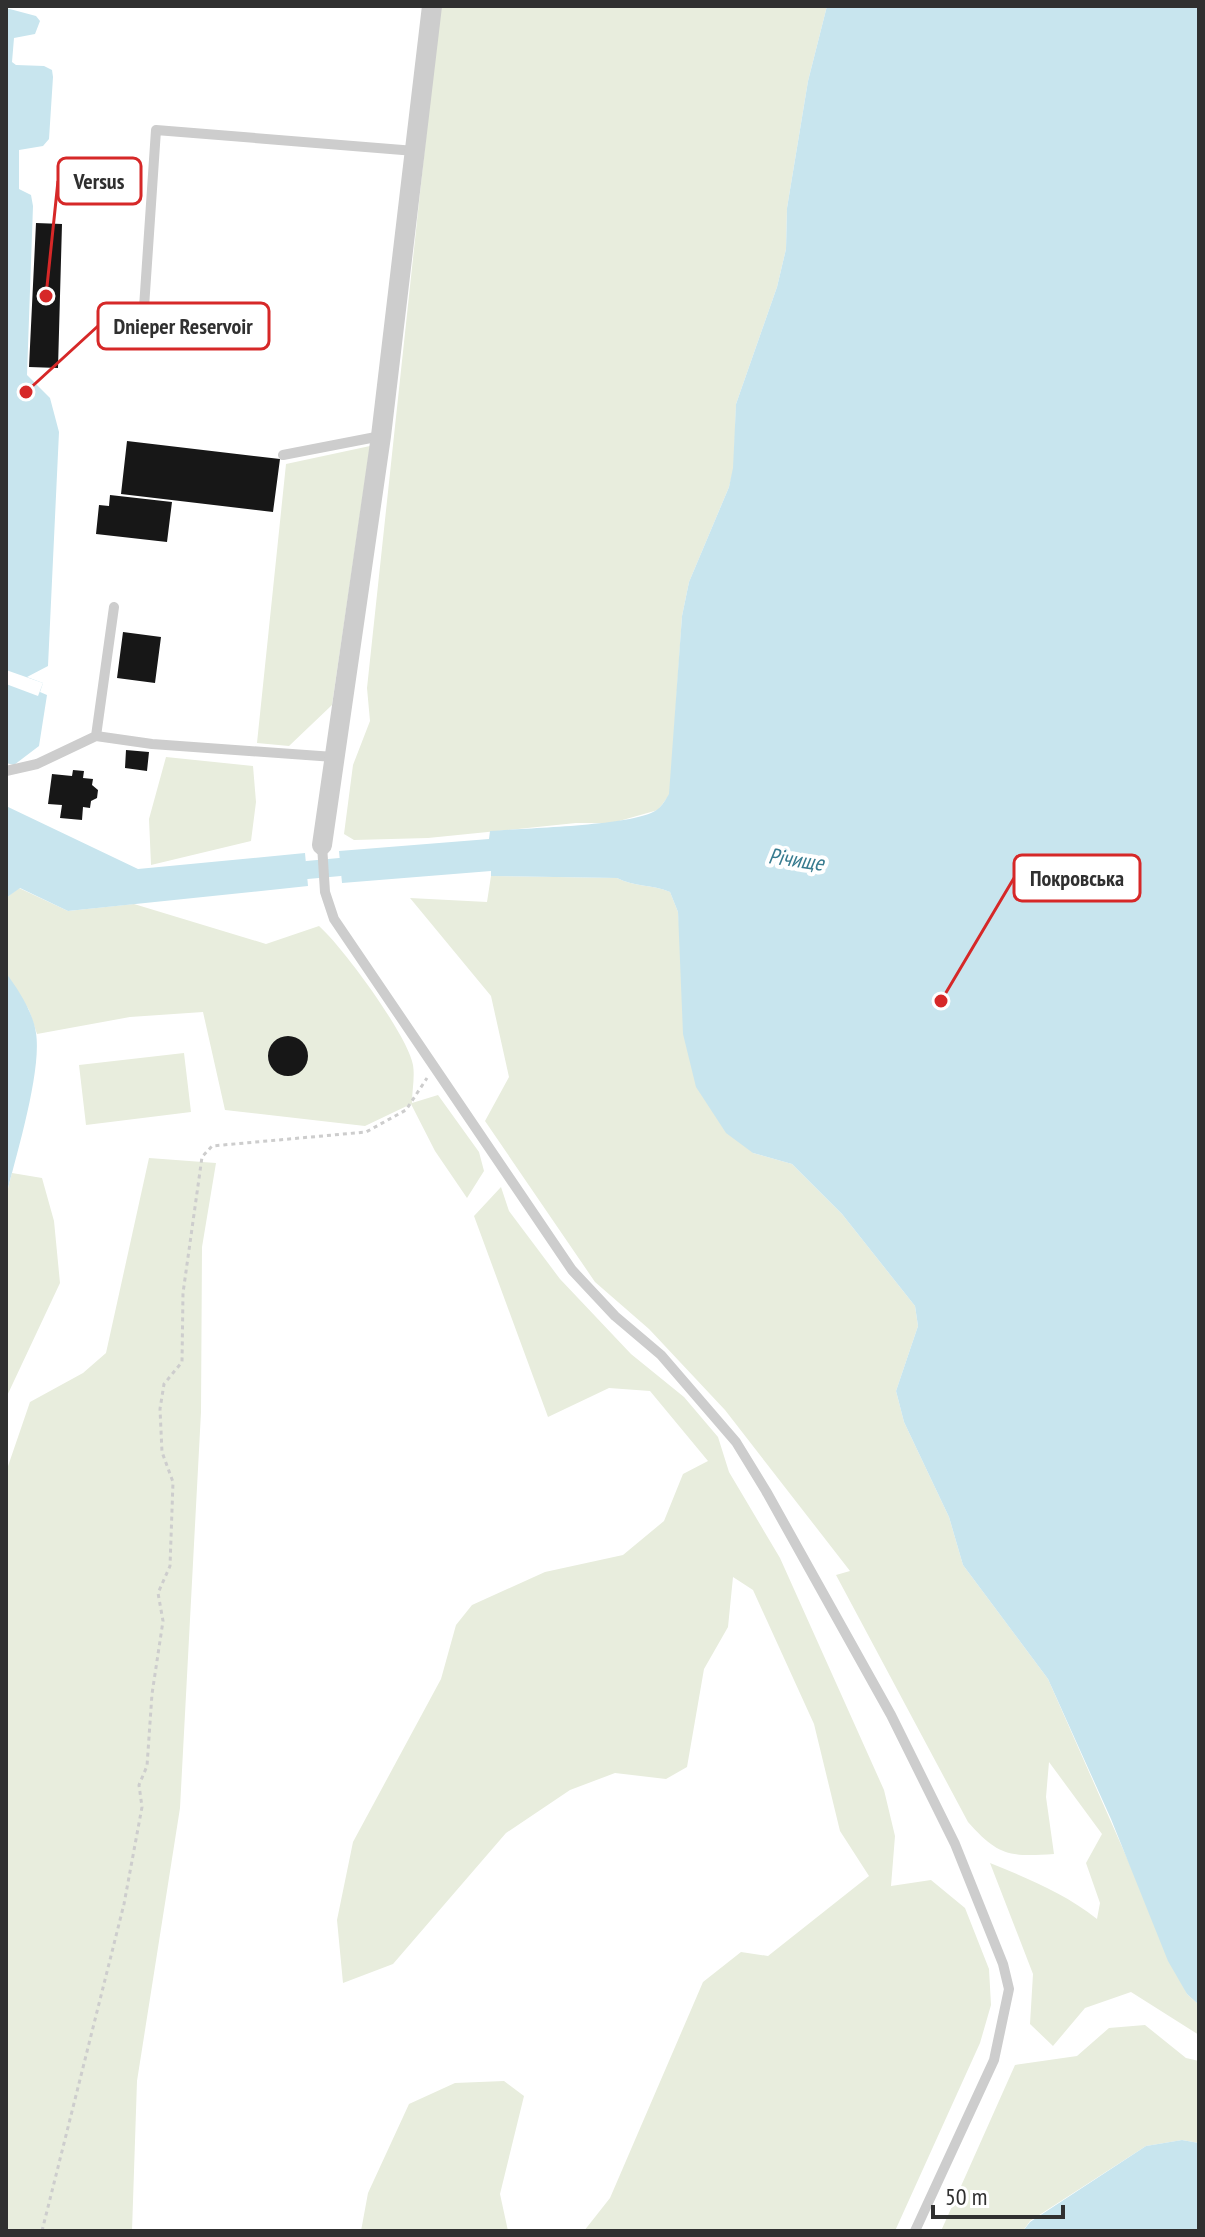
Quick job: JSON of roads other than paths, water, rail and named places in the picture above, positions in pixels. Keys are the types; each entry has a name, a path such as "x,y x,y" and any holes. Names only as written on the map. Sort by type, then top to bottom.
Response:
{"street":[{"path":"322,845 381,436 432,6"}],"lane":[{"path":"142,337 156,130 415,151"},
{"path":"283,455 381,436"},
{"path":"96,736 114,607"},
{"path":"6,771 37,764 96,736 152,744 334,757"},
{"path":"322,845 325,892 334,919 572,1270 615,1316 661,1355 736,1442 891,1715 970,1881 1009,1989 1004,2025 994,2060 915,2231"}],"water":[{"name":"Річище","path":"827,6 1199,6 1199,2005 1187,1994 1168,1961 1111,1819 1048,1679 963,1565 949,1517 904,1422 896,1391 918,1326 915,1306 842,1214 792,1164 753,1153 726,1133 696,1087 683,1034 678,912 670,892 617,878 491,876 491,871 342,883 339,851 489,839 490,831 628,819 658,809 669,794 682,616 689,582 729,487 736,404 777,287 786,249 787,208 808,81"},
{"path":"6,8 36,16 40,21 35,34 14,38 12,62 16,65 44,66 52,70 53,77 49,139 43,146 19,150 19,189 31,195 33,206 27,375 50,398 59,432 48,666 27,677 43,683 40,692 47,695 39,746 14,765 6,763"},
{"path":"6,806 138,869 305,853 308,886 68,911 20,888 6,898"},
{"path":"6,973 32,1017 37,1049 27,1114 6,1196"},
{"path":"1182,2140 1199,2143 1199,2231 1023,2231 1030,2222 1146,2146"}],"waterway":[{"path":"307,870 340,867"}],"place":[{"name":"Versus","path":"46,296"},
{"name":"Dnieper Reservoir","path":"26,392"},
{"name":"Покровська","path":"941,1001"}]}
